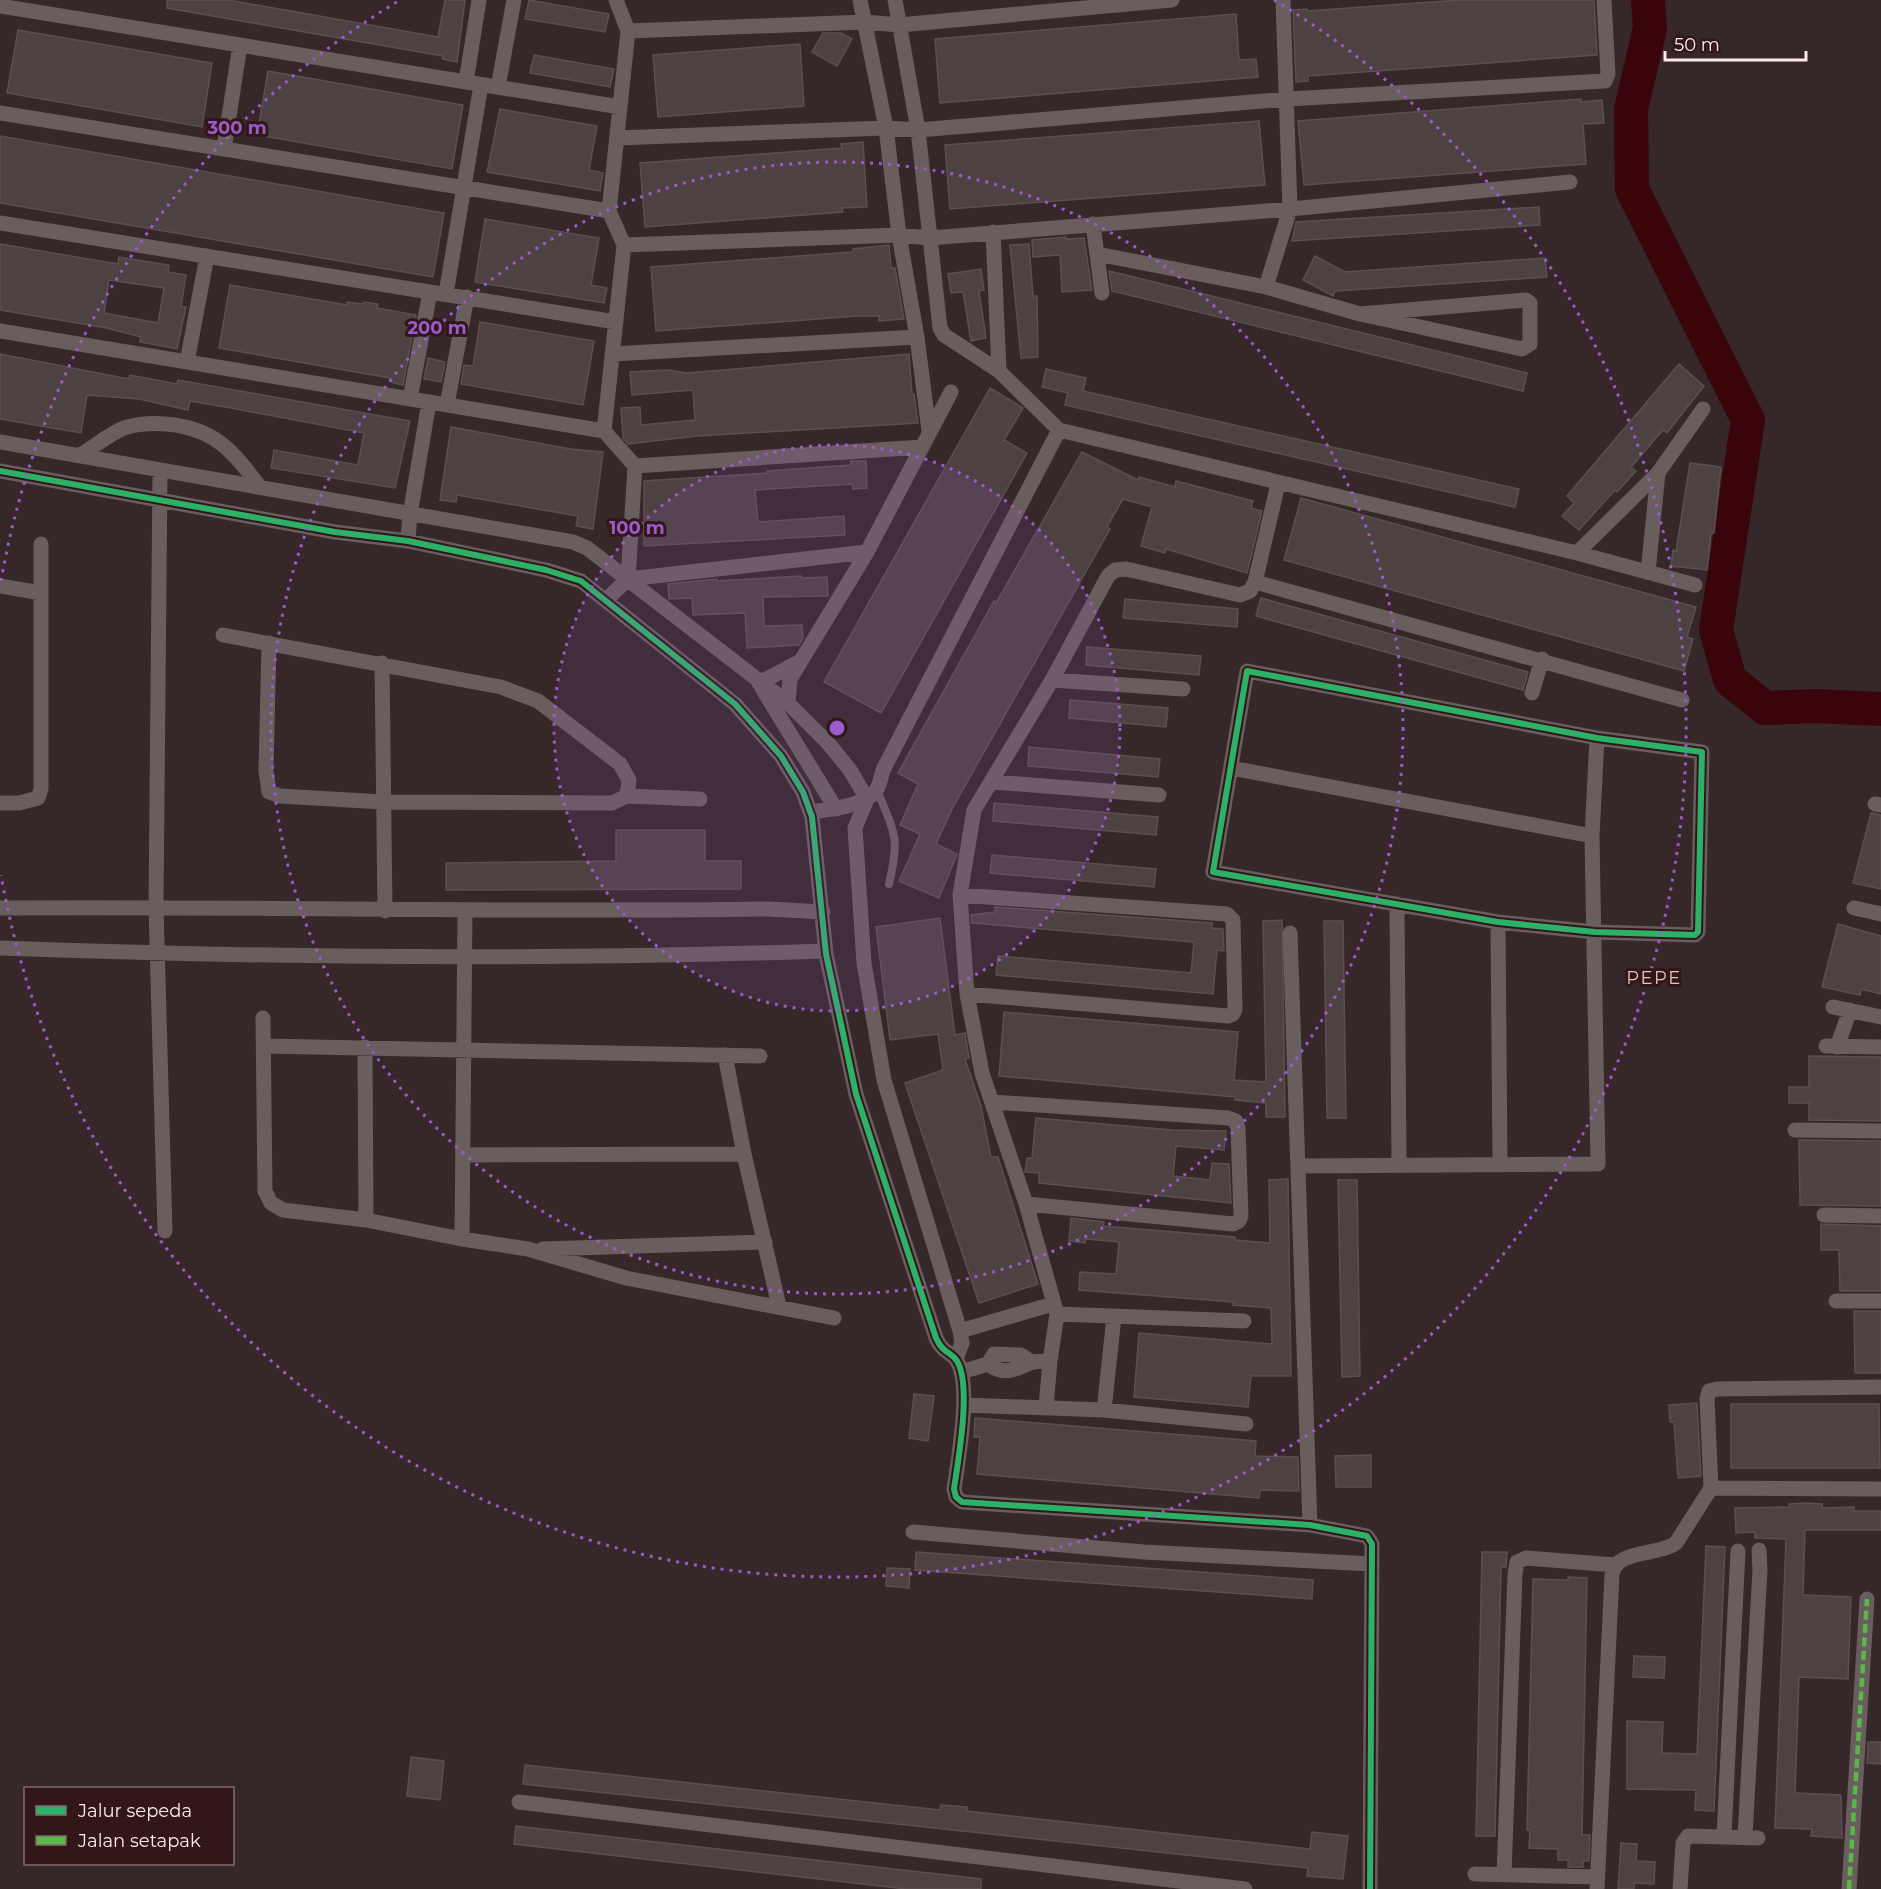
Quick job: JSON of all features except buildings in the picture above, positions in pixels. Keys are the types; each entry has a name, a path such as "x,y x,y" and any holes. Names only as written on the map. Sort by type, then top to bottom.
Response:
{"street":[{"path":"446,294 465,188 479,0"},
{"path":"498,87 514,0"},
{"path":"604,431 624,245 609,211 628,31 616,0"},
{"path":"860,0 886,128 898,235 917,337 929,431"},
{"path":"895,0 918,130 940,328 944,335 999,371 1059,430 1278,484 1577,553 1695,585"},
{"path":"628,31 865,22 900,25 1172,0"},
{"path":"1266,287 1290,209 1283,0"},
{"path":"617,138 886,128 918,130 1288,99 1605,81 1608,74 1604,0"},
{"path":"9,5 620,107"},
{"path":"224,149 240,45"},
{"path":"0,113 609,211"},
{"path":"624,245 898,235 930,238 1290,209 1570,182"},
{"path":"0,223 616,322"},
{"path":"1093,224 1102,293"},
{"path":"993,232 999,371"},
{"path":"1097,254 1266,287 1360,314 1522,349 1530,344 1530,303 1526,300 1360,314"},
{"path":"188,362 207,256"},
{"path":"410,399 430,291"},
{"path":"447,405 467,297"},
{"path":"0,331 604,431 635,466 628,579"},
{"path":"612,354 917,337"},
{"path":"788,703 790,679 867,552 951,392"},
{"path":"408,541 410,515 429,402"},
{"path":"1577,553 1658,473 1703,409"},
{"path":"80,455 124,428 155,423 188,426 217,439 226,446 259,486"},
{"path":"1059,430 855,828 864,963 884,1080 962,1343 959,1366 964,1405 954,1489 956,1497 962,1502 1310,1525 1367,1536 1372,1544 1370,1889"},
{"path":"0,442 573,542 587,548 759,683 788,703 828,743 872,795"},
{"path":"635,466 922,447"},
{"path":"0,471 335,532 408,541 546,570 581,581 607,599 735,704 781,756 803,792 810,812 826,951 856,1094 936,1338 942,1350 959,1366 988,1364 994,1354 1021,1355 1031,1362 1050,1361"},
{"path":"160,471 156,907 165,1232"},
{"path":"1648,572 1658,473"},
{"path":"1046,1407 1055,1309 1026,1204 982,1073 967,994 960,895 974,810 993,782 1052,680 1108,576 1115,570 1126,569 1240,596 1250,591 1255,582 1278,484"},
{"path":"0,803 32,801 38,798 41,789 41,544"},
{"path":"607,599 628,579 867,552"},
{"path":"1255,582 1542,659 1682,700"},
{"path":"0,586 41,593"},
{"path":"223,634 501,687 538,701 620,764 629,780 627,796"},
{"path":"269,643 266,771 269,792 280,796 383,802 612,803 627,796 699,799"},
{"path":"1533,693 1542,659"},
{"path":"759,683 801,661"},
{"path":"382,663 385,911"},
{"path":"1247,670 1598,738 1702,752 1704,756 1698,932 1695,935 1595,932 1498,922 1213,872 1247,670"},
{"path":"1052,680 1183,689"},
{"path":"759,683 836,809"},
{"path":"1298,1166 1598,1164 1592,836 1598,738"},
{"path":"1231,768 1592,836"},
{"path":"993,782 1160,795"},
{"path":"810,812 836,809 872,795"},
{"path":"960,895 1227,914 1233,920 1235,1009 1233,1014 1228,1016 967,994"},
{"path":"1396,904 1399,1165"},
{"path":"0,908 156,907 385,911 768,909 823,912"},
{"path":"1854,908 1881,914"},
{"path":"462,1239 465,911"},
{"path":"1498,922 1500,1165"},
{"path":"1290,933 1310,1525"},
{"path":"0,948 159,954 465,958 826,951"},
{"path":"1833,1007 1881,1017"},
{"path":"1850,1010 1832,1047 1881,1047"},
{"path":"263,1018 267,1198 283,1210 366,1221 528,1249 626,1278 834,1318"},
{"path":"264,1046 760,1056"},
{"path":"365,1047 366,1221"},
{"path":"725,1055 744,1154 779,1306"},
{"path":"993,1102 1228,1118 1236,1121 1239,1221 1233,1224 1026,1204"},
{"path":"1795,1130 1881,1131"},
{"path":"463,1155 744,1154"},
{"path":"1824,1215 1881,1216"},
{"path":"528,1249 765,1242"},
{"path":"1836,1301 1881,1301"},
{"path":"960,1331 1055,1309 1114,1317 1244,1321"},
{"path":"1104,1410 1114,1317"},
{"path":"1475,1874 1597,1883 1612,1575 1615,1565 1622,1559 1669,1548 1676,1543 1711,1488 1707,1399 1709,1391 1881,1387"},
{"path":"964,1405 1104,1410 1246,1424"},
{"path":"1711,1488 1881,1489"},
{"path":"913,1532 1144,1552 1372,1564"},
{"path":"1680,1889 1683,1843 1688,1836 1751,1837 1759,1550"},
{"path":"1724,1835 1739,1569 1738,1551"},
{"path":"1504,1875 1515,1574 1518,1562 1526,1558 1615,1565"},
{"path":"1739,1569 1760,1570"},
{"path":"1849,1889 1867,1599"},
{"path":"519,1802 1245,1889"}],"lane":[{"path":"872,795 895,836 897,850 889,884"}],"waterway":[{"path":"1648,0 1650,28 1631,109 1632,189 1748,420 1716,630 1730,680 1765,708 1816,706 1881,709"}],"marked path":[{"path":"1849,1889 1867,1599"}],"cycle path":[{"path":"0,471 335,532 408,541 546,570 581,581 735,704 781,756 803,792 812,817 826,954 856,1094 936,1338 942,1347 955,1358 961,1372 964,1405 954,1489 956,1497 962,1502 1310,1525 1367,1536 1372,1544 1370,1889"},
{"path":"1247,671 1597,738 1702,752 1698,932 1695,935 1595,932 1498,922 1213,872 1247,671"}],"district":[{"name":"PEPE","path":"1654,978"}]}
